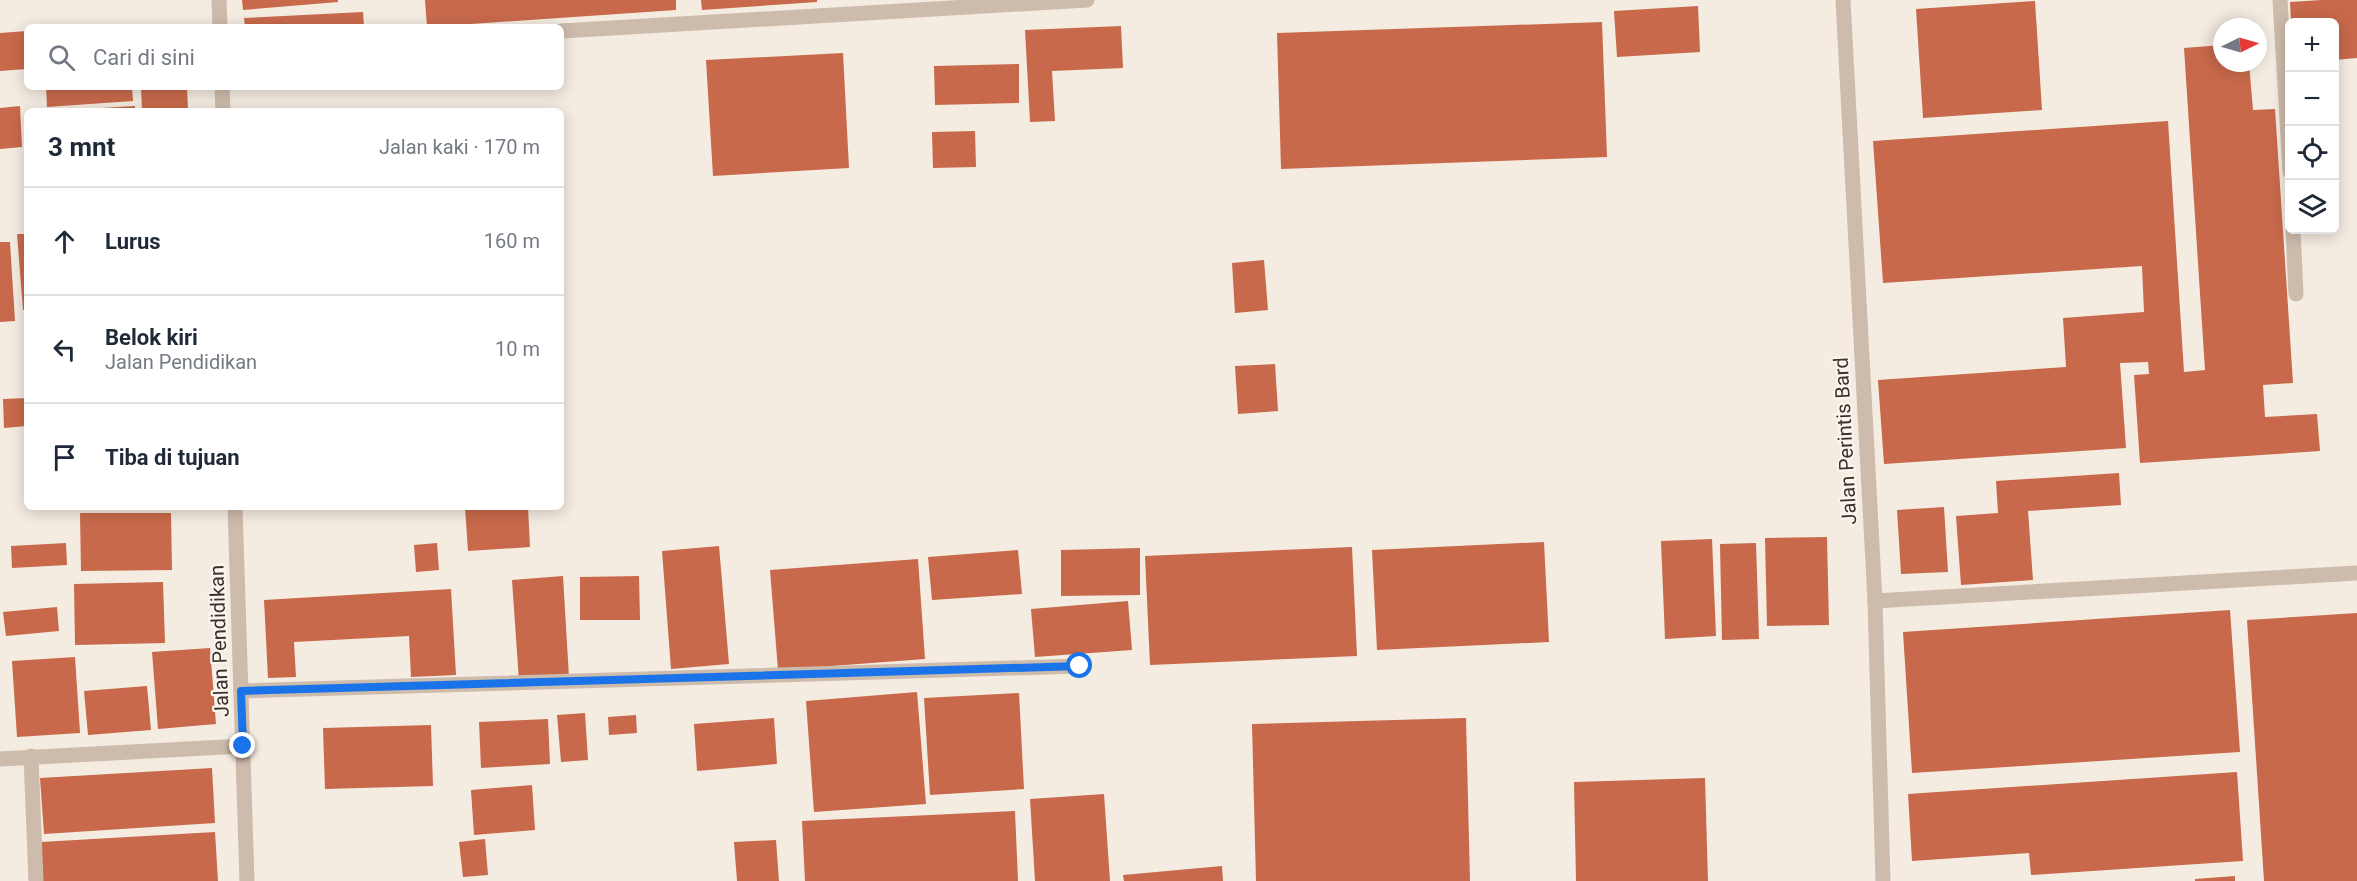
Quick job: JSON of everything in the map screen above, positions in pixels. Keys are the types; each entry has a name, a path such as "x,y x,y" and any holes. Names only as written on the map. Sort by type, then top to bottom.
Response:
{"street":[{"path":"219,0 220,24"},
{"path":"564,31 1088,0"},
{"name":"Jalan Perintis Bard","path":"1843,0 1875,601 1883,881"},
{"path":"2280,0 2287,126"},
{"path":"222,90 223,108"},
{"path":"2293,234 2296,294"},
{"name":"Jalan Pendidikan","path":"235,510 248,881"},
{"path":"1875,601 2357,573"},
{"path":"241,691 1080,666"},
{"path":"0,759 243,746"},
{"path":"31,756 36,881"}],"building":[{"path":"242,0 338,0 338,2 243,10"},
{"path":"425,0 676,0 676,10 471,24 427,24"},
{"path":"701,0 817,0 817,2 702,10"},
{"path":"2357,0 2357,58 2339,60 2339,18 2291,18 2290,2"},
{"path":"2035,1 2042,110 1923,118 1916,9"},
{"path":"1698,6 1700,52 1617,57 1614,11"},
{"path":"363,12 364,24 245,24 244,18"},
{"path":"1602,22 1607,157 1281,169 1277,33"},
{"path":"1121,26 1123,68 1052,71 1055,121 1030,122 1025,30"},
{"path":"24,31 24,69 0,71 0,33"},
{"path":"2213,46 2213,72 2250,72 2253,110 2275,109 2293,383 2263,385 2265,417 2317,414 2320,451 2140,463 2134,375 2149,374 2148,362 2120,363 2126,448 1884,464 1878,380 2066,367 2063,318 2144,312 2142,266 1883,283 1873,141 2168,121 2184,372 2205,370 2184,48"},
{"path":"843,53 849,168 713,176 706,60"},
{"path":"1019,64 1019,103 935,105 934,66"},
{"path":"46,90 132,90 133,101 47,107"},
{"path":"141,90 187,90 188,108 142,108"},
{"path":"20,106 22,147 0,149 0,108"},
{"path":"135,106 135,108 102,108"},
{"path":"975,131 976,167 933,168 932,132"},
{"path":"17,234 24,234 23,310"},
{"path":"0,242 10,242 15,321 0,322"},
{"path":"1264,260 1268,310 1235,313 1232,263"},
{"path":"1275,364 1278,411 1238,414 1235,366"},
{"path":"24,398 24,426 4,428 3,399"},
{"path":"2119,473 2121,505 2028,511 2033,580 1961,585 1956,516 1998,513 1996,481"},
{"path":"1944,507 1948,572 1901,574 1897,510"},
{"path":"465,510 528,510 530,547 468,551"},
{"path":"80,513 171,513 172,570 81,571"},
{"path":"1827,537 1829,625 1767,626 1765,538"},
{"path":"1712,539 1716,636 1665,639 1661,541"},
{"path":"1544,542 1549,642 1377,650 1372,550"},
{"path":"66,543 67,565 12,568 11,546"},
{"path":"437,543 439,570 416,572 414,545"},
{"path":"1756,543 1759,639 1722,640 1720,544"},
{"path":"719,546 729,664 671,669 662,551"},
{"path":"1352,547 1357,656 1150,665 1145,556"},
{"path":"1140,548 1140,595 1061,596 1061,550"},
{"path":"1018,550 1022,594 932,600 928,557"},
{"path":"918,559 925,659 778,670 770,570"},
{"path":"563,576 569,677 519,681 512,580"},
{"path":"639,576 640,620 580,620 580,577"},
{"path":"163,582 165,643 75,645 74,584"},
{"path":"451,589 456,675 411,677 409,636 294,642 296,677 268,678 264,600"},
{"path":"1128,601 1132,650 1035,657 1031,609"},
{"path":"57,607 59,631 6,636 3,612"},
{"path":"2230,610 2240,752 1912,773 1903,632"},
{"path":"2357,613 2357,881 2264,881 2247,620"},
{"path":"210,648 216,724 158,729 152,652"},
{"path":"75,657 80,733 17,737 12,661"},
{"path":"147,686 151,730 88,735 84,691"},
{"path":"917,692 926,804 814,812 806,701"},
{"path":"1019,693 1024,789 930,795 924,698"},
{"path":"585,713 588,760 561,762 557,715"},
{"path":"636,715 637,733 609,735 608,717"},
{"path":"774,718 777,764 697,771 694,724"},
{"path":"1466,718 1470,881 1256,881 1252,724"},
{"path":"548,719 550,764 481,768 479,722"},
{"path":"431,725 433,786 325,789 323,728"},
{"path":"212,768 215,823 44,834 40,778"},
{"path":"2237,772 2243,861 2031,875 2029,853 1912,861 1908,794"},
{"path":"1705,778 1708,881 1576,881 1574,782"},
{"path":"532,785 535,830 474,835 471,790"},
{"path":"1104,794 1110,881 1035,881 1030,799"},
{"path":"1015,811 1018,881 805,881 802,821"},
{"path":"215,832 218,881 43,881 41,842"},
{"path":"485,839 488,875 463,877 459,842"},
{"path":"776,840 779,881 737,881 734,842"},
{"path":"1222,866 1223,881 1124,881 1123,875"},
{"path":"2235,876 2235,881 2195,881 2195,879"}],"route":[{"path":"243,746 241,691 1080,666"}]}
